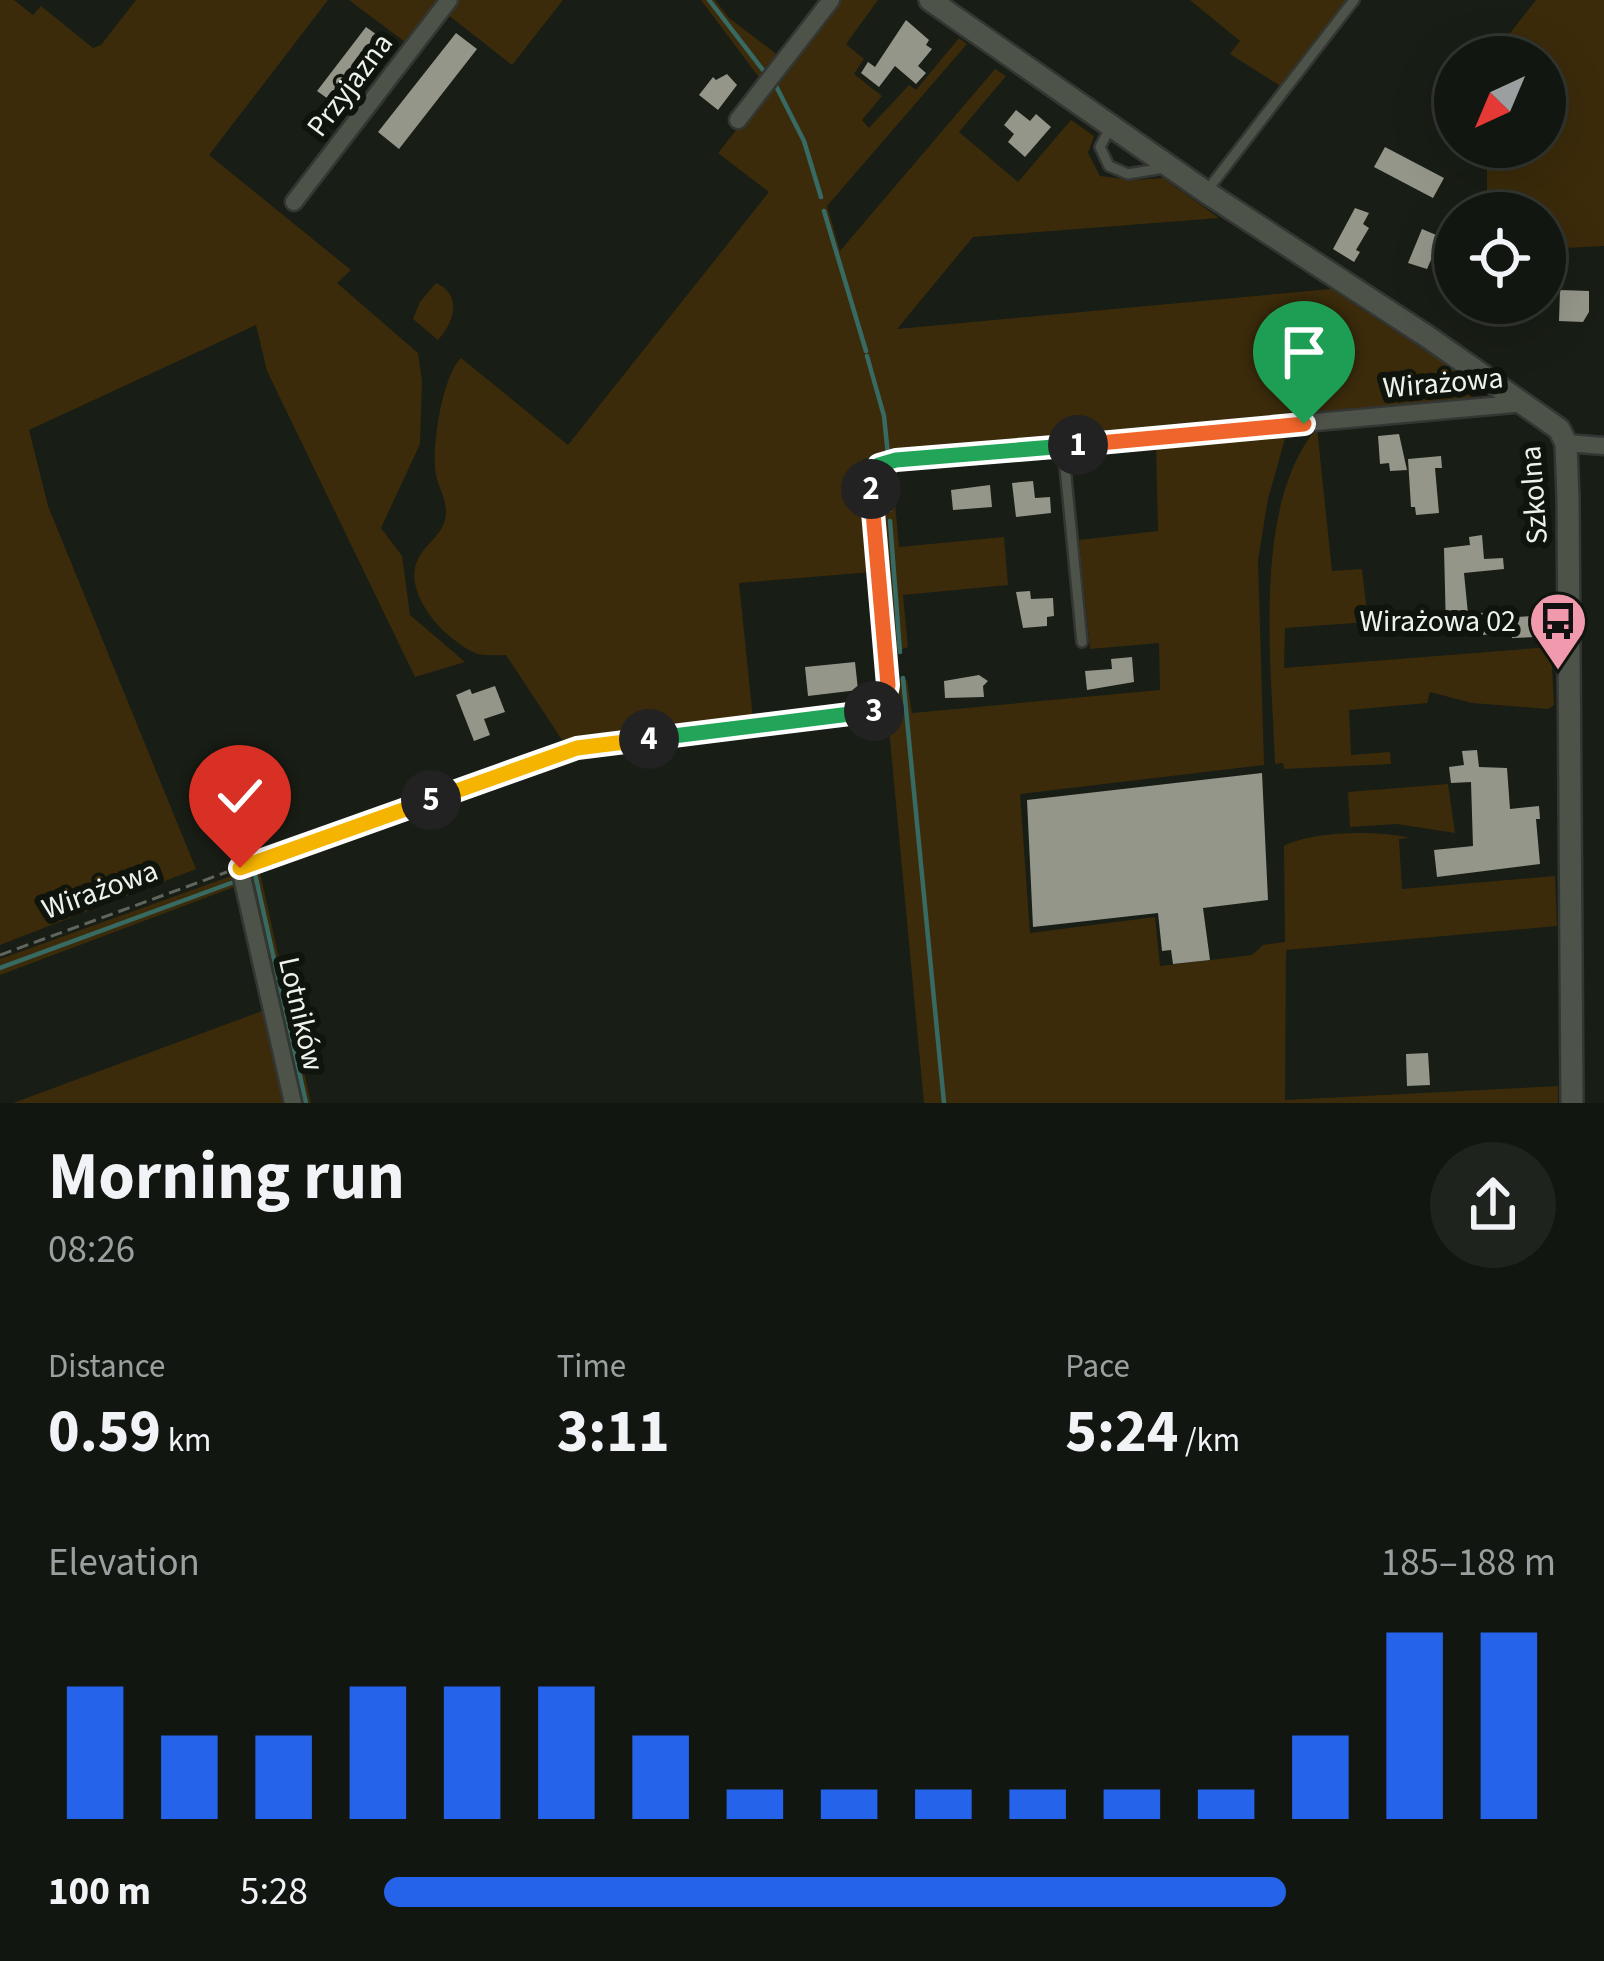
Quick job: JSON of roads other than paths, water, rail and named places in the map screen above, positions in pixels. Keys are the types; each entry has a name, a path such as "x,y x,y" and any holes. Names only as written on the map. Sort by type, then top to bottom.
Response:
{"street":[{"name":"Przyjazna","path":"294,202 449,0"},
{"path":"738,120 832,0"},
{"name":"Szkolna","path":"930,0 1559,429 1566,443 1572,1103"},
{"name":"Wirażowa","path":"240,868 577,748 873,711 886,696 888,685 870,482 879,465 1526,403"},
{"path":"1566,443 1604,446"},
{"name":"Lotników","path":"240,868 293,1103"}],"lane":[{"path":"1206,192 1354,0"},
{"path":"1111,126 1100,147 1109,166 1128,174 1170,167"},
{"path":"1063,446 1082,642"}],"waterway":[{"path":"709,0 766,74"},
{"path":"776,86 804,141 821,197"},
{"path":"824,211 866,351"},
{"path":"867,356 884,416 888,455"},
{"path":"887,471 890,510"},
{"path":"890,521 900,652"},
{"path":"903,678 944,1103"},
{"path":"255,874 306,1103"},
{"path":"0,968 231,883"}],"place":[{"name":"Wirażowa 02","path":"1558,672"}]}
